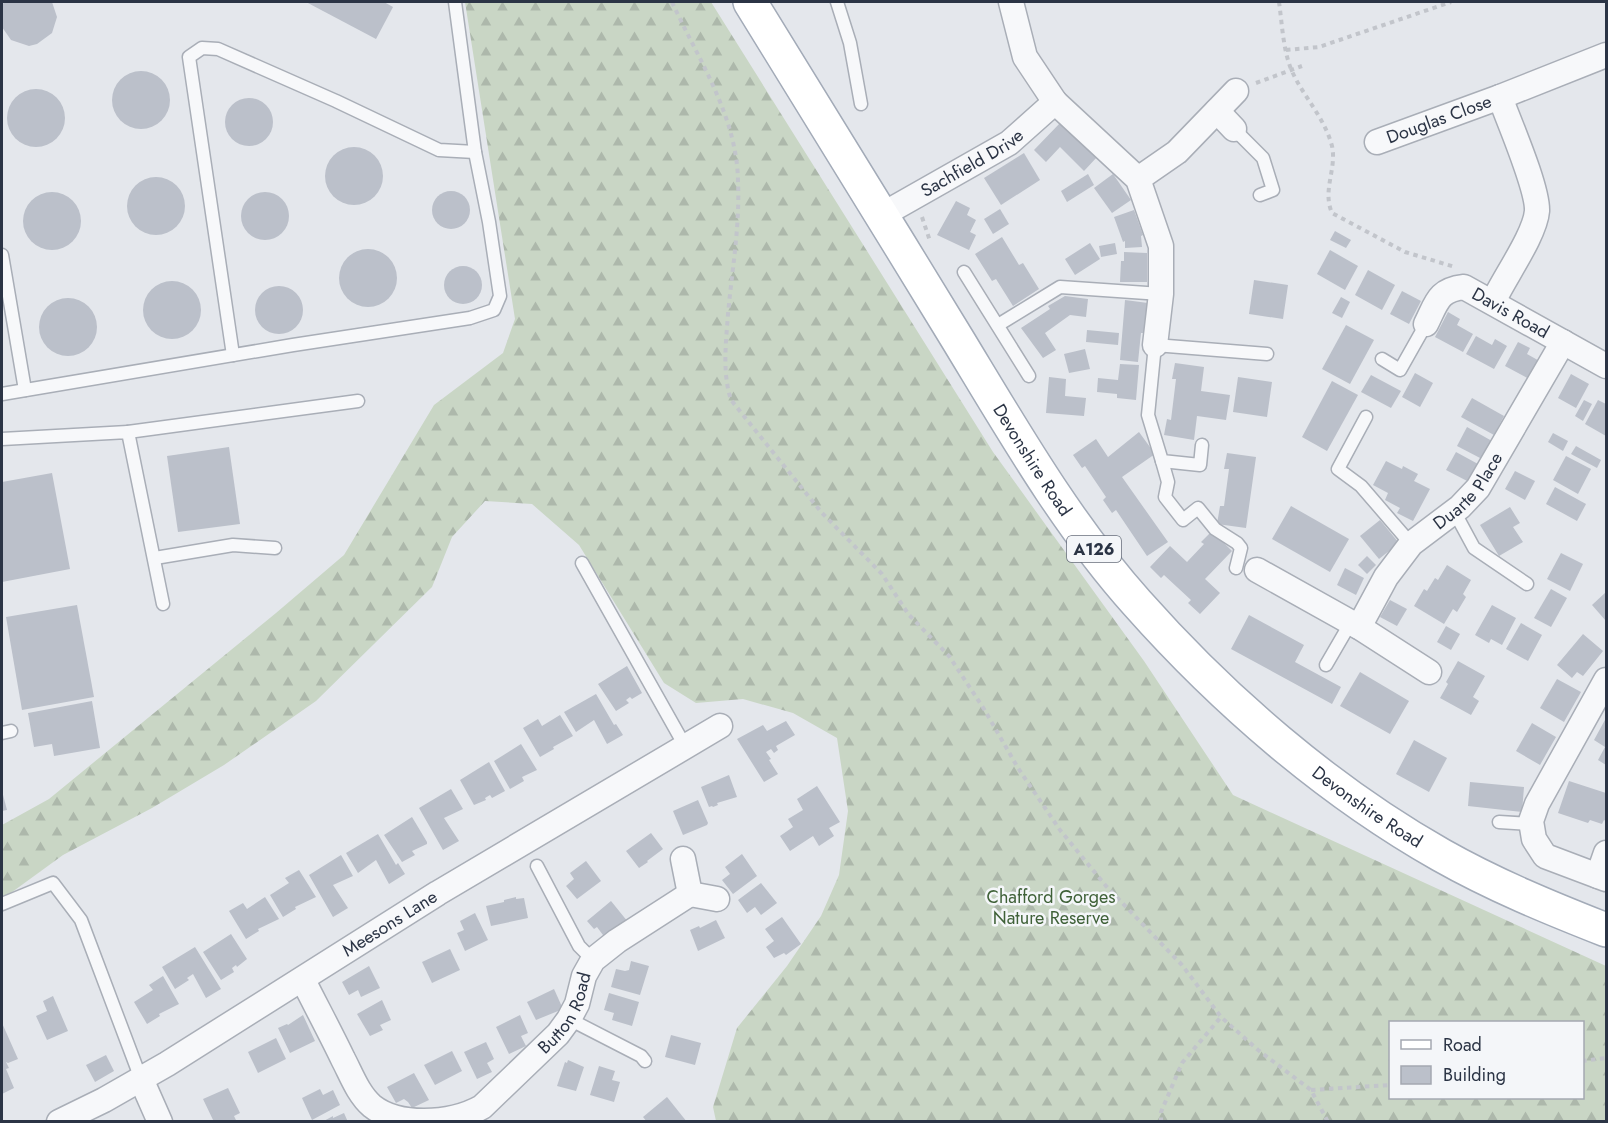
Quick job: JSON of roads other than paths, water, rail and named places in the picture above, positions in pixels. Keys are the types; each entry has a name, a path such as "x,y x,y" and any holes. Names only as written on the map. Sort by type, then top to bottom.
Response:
{"main road":[{"name":"Devonshire Road","path":"750,2 1027,454 1078,529 1135,602 1208,677 1291,752 1380,817 1441,855 1527,899 1606,930"}],"street":[{"path":"1011,2 1025,57 1055,102 1138,179 1161,246 1161,294 1155,345"},
{"name":"Douglas Close","path":"1377,142 1500,98 1606,55"},
{"path":"1138,179 1177,152 1236,91"},
{"name":"Douglas Close","path":"1493,302 1530,232 1537,211 1532,187 1500,98"},
{"name":"Sachfield Drive","path":"882,215 1009,143 1055,102"},
{"path":"1217,111 1234,129"},
{"name":"Davis Road","path":"1426,324 1438,299 1449,289 1464,286 1606,366"},
{"name":"Duarte Place","path":"1355,625 1411,544 1454,511 1478,488 1563,342"},
{"path":"1246,569 1355,625 1430,672"},
{"path":"1606,683 1537,804 1532,824 1534,839 1545,856 1602,878 1606,853"},
{"name":"Meesons Lane","path":"59,1122 141,1079 303,980 438,893 720,726"},
{"path":"683,859 690,894 717,899"},
{"name":"Button Road","path":"303,980 354,1080 364,1098 371,1105 388,1116 416,1121 469,1118 558,1034 577,1004 584,976 593,960 617,941 690,894"},
{"path":"141,1079 160,1122"}],"lane":[{"path":"2,394 470,318 494,310 500,296 489,222 475,152 454,2"},
{"path":"837,2 850,43 861,104"},
{"path":"233,355 189,57 202,48 218,49 439,150 475,152"},
{"path":"1234,129 1263,158 1273,190 1260,195"},
{"path":"2,255 25,390"},
{"path":"964,272 1029,376"},
{"path":"998,325 1060,288 1161,294"},
{"path":"1382,359 1400,370 1426,324"},
{"path":"1246,569 1241,548 1215,529 1198,508 1183,520 1165,497 1168,482 1148,415 1155,345 1267,354"},
{"path":"2,440 128,432 358,401"},
{"path":"1366,417 1338,469 1361,486 1411,544"},
{"path":"128,432 163,604"},
{"path":"1161,461 1200,465 1203,445"},
{"path":"1454,511 1474,548 1527,584"},
{"path":"155,558 233,545 275,548"},
{"path":"582,563 685,746"},
{"path":"1326,665 1355,625"},
{"path":"1499,822 1532,824"},
{"path":"537,866 579,946 593,960"},
{"path":"2,904 53,883 81,920 141,1079"},
{"path":"569,1019 641,1056 645,1061"}],"park label":[{"name":"Chafford Gorges Nature Reserve","path":"1051,907"}]}
